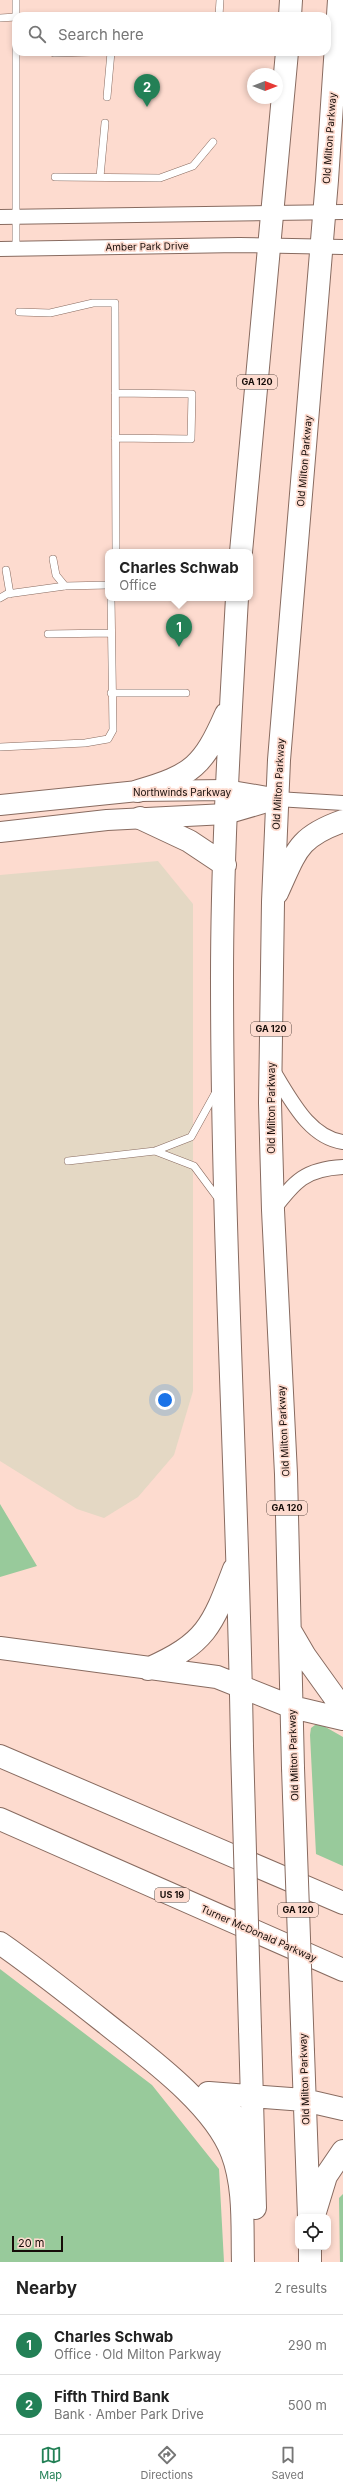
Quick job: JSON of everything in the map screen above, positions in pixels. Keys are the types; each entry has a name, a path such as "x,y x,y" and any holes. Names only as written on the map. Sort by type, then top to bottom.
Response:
{"highway":[{"path":"290,12 291,0"},
{"name":"Old Milton Parkway","path":"309,2214 293,1768 286,1474 273,1210 271,1068 273,902 277,799 321,248 333,212 331,119 339,0"},
{"name":"GA 120","path":"241,549 274,213 287,56"},
{"path":"331,119 343,154"},
{"path":"237,601 226,790 222,976 226,1210 241,1685 256,2262"},
{"path":"138,791 166,783 186,774 202,760 214,742 232,700"},
{"path":"140,818 189,841 225,865"},
{"path":"273,902 297,850 311,834 343,821"},
{"path":"148,1669 183,1652 204,1633 219,1605 237,1561"},
{"path":"290,1630 305,1656 343,1709"},
{"path":"0,1648 148,1669 217,1677 241,1685 292,1707 343,1719"},
{"path":"0,1756 343,1903"},
{"name":"Turner McDonald Parkway","path":"0,1819 343,1970"},
{"path":"0,1943 35,1968 169,2074 212,2121 232,2152 240,2194 243,2262"},
{"path":"169,2074 209,2093 224,2105 245,2131 254,2155"},
{"path":"209,2093 231,2096 252,2095 304,2100 343,2109"},
{"path":"315,2214 322,2186 332,2165 343,2151"},
{"path":"310,2250 310,2262"}],"street":[{"path":"0,217 333,212"},
{"name":"Amber Park Drive","path":"0,249 270,245 321,248 343,247"},
{"name":"Northwinds Parkway","path":"0,804 138,791 226,790 277,799"},
{"path":"277,799 343,802"},
{"name":"Northwinds Parkway","path":"0,832 140,818 226,814 277,799"},
{"path":"271,1068 307,1122 323,1136 343,1142"},
{"path":"273,1210 293,1184 309,1173 343,1167"}],"lane":[{"path":"16,0 16,12"},
{"path":"219,12 220,0"},
{"path":"0,18 12,17"},
{"path":"16,56 16,248"},
{"path":"108,97 111,56"},
{"path":"100,177 105,123"},
{"path":"55,177 160,178 192,166 213,142"},
{"path":"19,312 50,312 93,303 115,302 116,549"},
{"path":"115,393 192,394 191,439 116,438"},
{"path":"53,560 56,575 65,586"},
{"path":"6,570 10,594"},
{"path":"0,598 10,594 65,586 105,585"},
{"path":"0,747 85,742 108,739 113,730 110,633 111,601"},
{"path":"48,634 110,633"},
{"path":"111,693 186,693"},
{"path":"68,1161 155,1151 191,1137 224,1077"},
{"path":"155,1151 194,1166 226,1210"}],"shaded area":[{"path":"158,861 193,904 193,1391 174,1455 138,1497 104,1518 77,1509 0,1461 0,875"}],"green space":[{"path":"0,1504 37,1566 0,1577"},
{"path":"315,1725 322,1725 343,1737 343,1866 316,1854 310,1735 311,1728"},
{"path":"0,1969 152,2085 219,2169 224,2262 0,2262"},
{"path":"343,2194 343,2262 340,2262 339,2198"}],"place":[{"name":"Fifth Third Bank","path":"147,107"},
{"name":"Charles Schwab","path":"179,647"}]}
